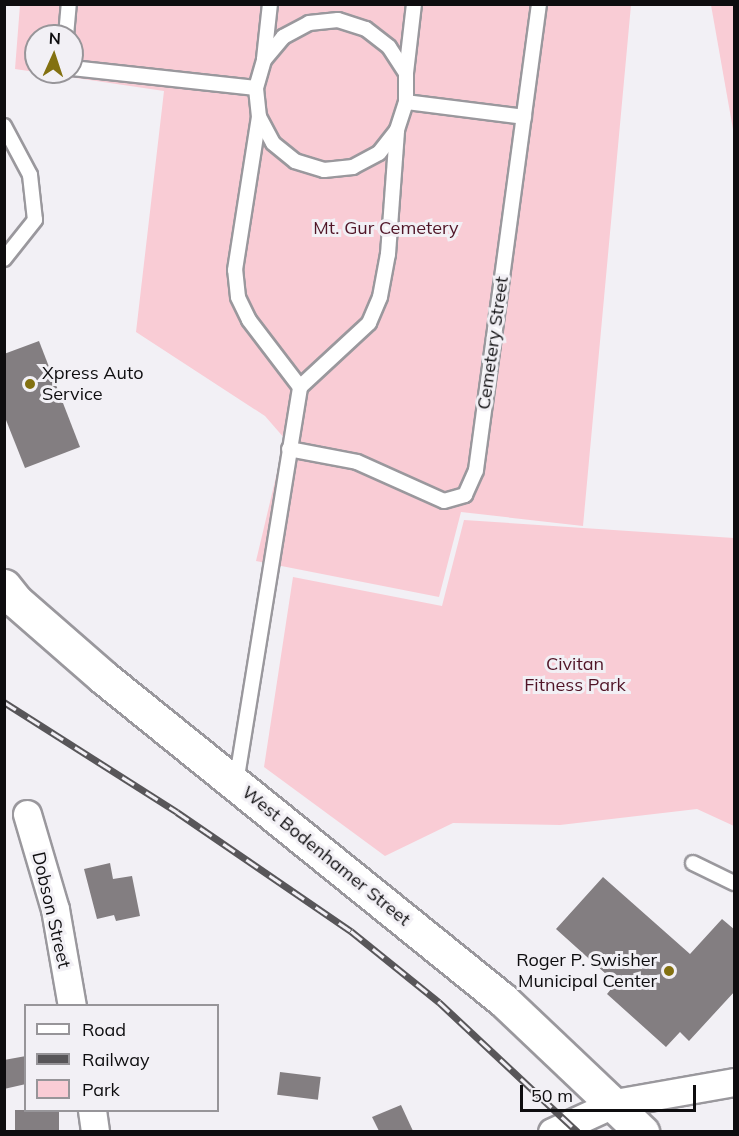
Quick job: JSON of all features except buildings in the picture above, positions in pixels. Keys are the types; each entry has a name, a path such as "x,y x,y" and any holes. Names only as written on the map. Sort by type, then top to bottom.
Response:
{"main road":[{"name":"West Bodenhamer Street","path":"4,586 16,601 104,677 503,1000 615,1103 642,1131"}],"street":[{"name":"Dobson Street","path":"27,814 55,909 72,1004"},
{"path":"552,1131 615,1103 735,1082"},
{"path":"92,1112 95,1131"}],"lane":[{"path":"67,24 69,4"},
{"path":"270,4 264,60 255,88 259,117 235,270 238,297 249,320 300,387"},
{"path":"236,783 300,387 369,323 380,297 388,254 398,130 406,102 406,73 414,4"},
{"name":"Cemetery Street","path":"289,449 357,462 444,501 465,495 476,470 539,4"},
{"path":"264,60 291,32 309,23 338,20 366,29 389,47 406,73"},
{"path":"84,69 255,88"},
{"path":"406,102 524,117"},
{"path":"259,117 273,143 295,162 324,170 353,167 379,153 398,130"},
{"path":"4,126 30,175 35,220 4,259"},
{"path":"693,863 735,883"}],"green space":[{"name":"Mt. Gur Cemetery","path":"20,5 631,5 583,526 461,512 439,597 256,561 285,439 265,416 136,332 164,91 84,79 84,24 24,24 24,70 15,69"},
{"path":"711,5 734,5 734,135"},
{"name":"Civitan Fitness Park","path":"464,520 734,538 734,826 697,809 560,825 453,823 385,856 264,767 293,577 442,606"}],"railway":[{"path":"4,702 177,812 351,931 439,1002 578,1132"}],"place":[{"name":"Xpress Auto Service","path":"30,384"},
{"name":"Roger P. Swisher Municipal Center","path":"669,971"}]}
